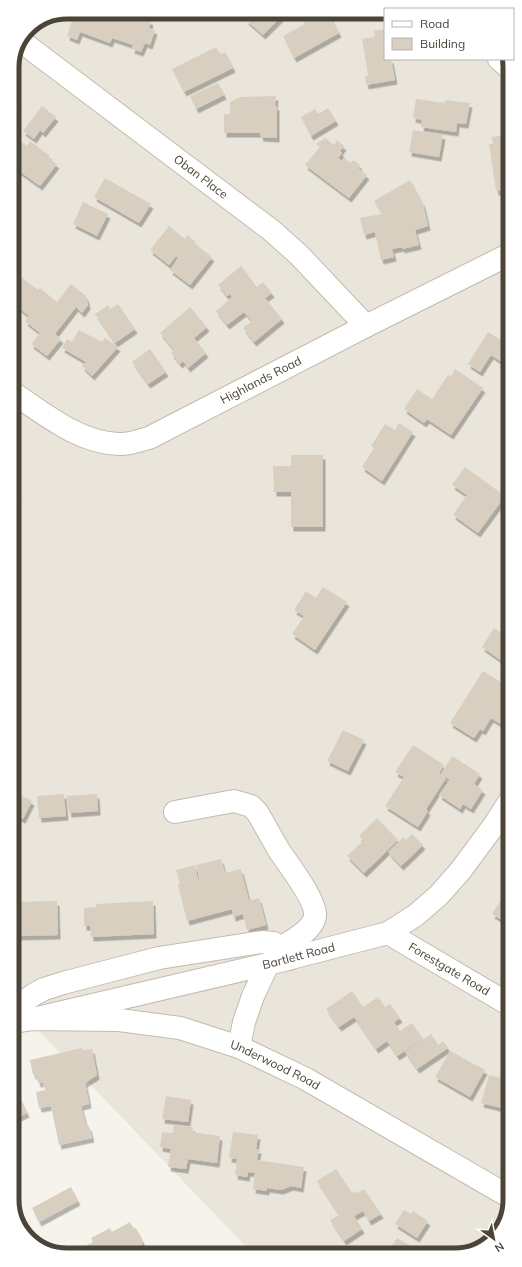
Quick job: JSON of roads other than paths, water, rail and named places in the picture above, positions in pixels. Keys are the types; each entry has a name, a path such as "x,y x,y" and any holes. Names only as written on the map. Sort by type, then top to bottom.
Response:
{"street":[{"name":"Oban Place","path":"25,44 271,230 299,255 366,326"},
{"name":"Highlands Road","path":"19,397 70,431 94,441 120,445 149,438 366,326 503,258"},
{"path":"175,812 234,801 251,806 257,812 315,908 315,916 312,924 279,957 253,996 246,1015 239,1047"},
{"name":"Bartlett Road","path":"20,1017 388,933 416,915 439,895 461,870 503,811"},
{"name":"Forestgate Road","path":"388,933 503,1001"},
{"path":"20,1017 21,1004 44,989 159,958 262,942 274,943 279,957"},
{"name":"Underwood Road","path":"20,1017 119,1020 180,1028 239,1047 306,1079 503,1193"}],"water":[{"path":"19,494 21,498 21,506 19,510"}]}
